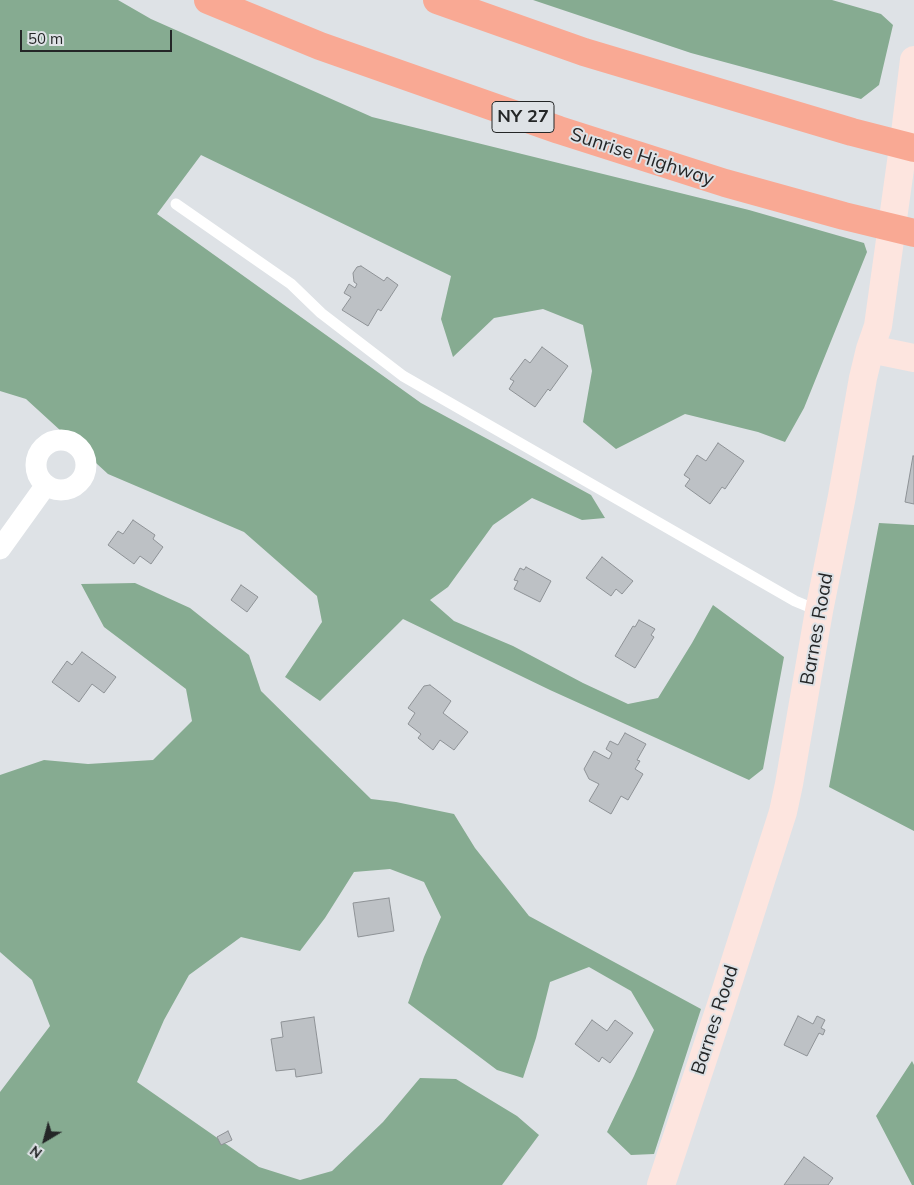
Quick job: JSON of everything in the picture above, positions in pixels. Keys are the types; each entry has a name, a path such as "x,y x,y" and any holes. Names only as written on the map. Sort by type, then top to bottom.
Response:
{"highway":[{"name":"Sunrise Highway","path":"208,0 320,46 559,130 725,183 914,233"},
{"path":"437,0 584,52 852,132 914,148"}],"street":[{"name":"Barnes Road","path":"661,1185 783,812 819,611 870,349 878,326 914,60"},
{"path":"870,349 914,358"},
{"path":"0,549 46,485"}],"lane":[{"path":"176,204 291,284 321,313 403,376 795,601 819,611"}],"green space":[{"path":"0,0 118,0 151,19 372,117 749,210 864,243 867,252 804,408 785,442 758,432 685,414 616,449 583,422 592,371 583,325 543,309 494,318 453,357 441,319 451,276 201,155 157,214 421,403 591,495 605,518 582,520 532,498 493,525 448,587 430,600 454,621 513,646 583,683 628,704 658,698 713,605 784,657 763,769 749,780 550,690 403,619 320,701 285,677 322,622 317,596 244,532 108,474 26,399 0,391"},
{"path":"533,0 832,0 881,14 893,25 879,85 861,99 691,53"},
{"path":"879,523 914,525 914,831 829,787"},
{"path":"135,583 190,608 249,655 261,691 371,799 454,814 475,848 529,916 701,1009 654,1154 631,1155 607,1132 654,1030 631,991 589,967 550,982 536,1038 523,1078 497,1070 408,1003 424,957 441,917 424,882 390,869 354,872 325,918 300,951 241,937 189,975 164,1020 137,1082 259,1167 300,1180 332,1171 383,1122 420,1078 456,1079 517,1116 539,1135 502,1185 0,1185 0,1092 50,1026 32,980 0,952 0,775 44,760 88,764 153,760 192,721 186,689 104,627 81,584"},
{"path":"912,1061 914,1065 914,1185 912,1185 876,1116"}],"building":[{"path":"361,266 384,281 387,277 398,285 381,311 378,309 368,326 342,310 351,297 344,293 349,284 355,288 357,284 354,282 353,273 357,267"},
{"path":"542,347 568,366 550,391 548,389 535,407 509,389 514,381 510,379 525,359 530,363"},
{"path":"718,443 744,461 725,489 722,487 710,504 685,486 690,479 684,475 697,455 706,461"},
{"path":"914,456 914,504 905,502"},
{"path":"133,520 155,535 153,539 163,547 151,564 140,556 134,564 108,545 118,531 123,534"},
{"path":"602,557 633,581 622,594 616,589 611,596 586,578"},
{"path":"526,567 551,581 540,602 514,589 518,581 514,580 520,568 524,570"},
{"path":"241,585 258,597 247,612 231,600"},
{"path":"639,620 655,629 651,635 654,637 635,668 615,656 633,626 635,627"},
{"path":"82,652 116,677 104,693 92,684 79,702 52,682 67,661 72,665"},
{"path":"430,685 451,701 443,713 468,732 454,750 440,740 433,750 418,738 421,734 408,724 415,713 408,708 424,686"},
{"path":"625,733 646,744 637,760 640,761 635,769 643,774 628,800 621,796 611,814 589,801 599,784 589,779 584,769 594,751 609,759 612,753 606,749 610,741 618,745"},
{"path":"389,898 394,931 358,937 353,903"},
{"path":"798,1016 813,1024 817,1016 825,1020 821,1028 825,1030 823,1035 819,1033 807,1056 784,1045"},
{"path":"314,1017 322,1073 296,1077 295,1069 276,1071 271,1039 283,1037 281,1022"},
{"path":"592,1020 607,1031 615,1020 633,1033 610,1063 602,1057 599,1062 575,1044"},
{"path":"228,1131 232,1140 221,1145 217,1137"},
{"path":"804,1157 833,1178 828,1185 784,1185"}]}
